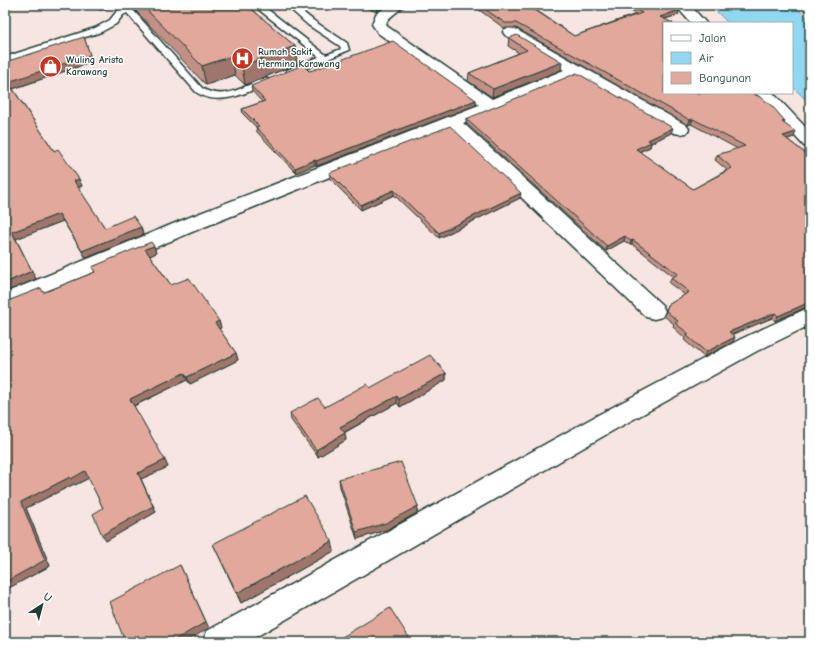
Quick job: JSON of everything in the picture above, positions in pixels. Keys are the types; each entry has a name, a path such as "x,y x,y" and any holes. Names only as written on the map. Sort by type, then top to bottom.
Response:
{"street":[{"path":"398,5 381,17 379,24 383,30 491,106"},
{"path":"682,5 697,22"},
{"path":"510,32 680,129"},
{"path":"5,302 205,220 452,122 577,70"},
{"path":"765,94 810,142"},
{"path":"452,122 654,311"},
{"path":"218,642 605,423 749,345 810,315"}],"lane":[{"path":"5,60 98,30 113,22 120,13 139,5"},
{"path":"128,9 199,90 208,96 220,97 230,95 345,50 344,45 257,5"},
{"path":"291,6 300,26 325,58"}],"water":[{"path":"710,5 793,5 810,20 810,104 793,87 793,22 727,22"}],"building":[{"path":"142,5 247,5 295,46 242,66 232,56 202,66"},
{"path":"479,5 540,5 532,8 574,36 642,13 629,5 670,5 679,10 660,17 671,22 663,22 663,94 754,94 772,106 785,121 782,122 796,132 783,136 810,157 810,174 805,176 810,181 810,302 778,316 775,313 729,332 735,337 706,352 686,335 689,334 675,323 678,321 666,311 668,305 689,292 671,278 678,274 633,240 631,241 625,236 607,246 466,119 577,73 673,128 648,140 651,142 636,149 693,189 732,168 717,155 745,146 693,119 690,120 516,23 505,23"},
{"path":"517,35 562,62 493,89 469,73 527,50 509,38"},
{"path":"84,37 90,55 8,82 54,151 58,149 79,179 74,181 105,228 133,216 141,227 82,251 59,214 12,232 32,271 5,283 5,62"},
{"path":"393,41 476,100 295,168 256,127 259,126 242,109 265,101 251,86 303,65 309,71 313,70"},
{"path":"450,126 521,193 439,233 394,190 361,205 329,173"},
{"path":"151,242 154,246 145,249 171,285 189,278 219,321 215,323 236,353 187,377 184,373 130,399 165,460 138,473 153,506 102,535 93,514 103,508 85,471 21,502 45,560 5,582 5,302 41,288 43,292 45,292 95,272 92,267"},
{"path":"430,355 446,373 399,399 397,396 340,427 345,433 316,450 290,413 318,398 325,407 367,384 370,388"},
{"path":"401,462 418,506 386,523 356,532 339,479"},
{"path":"305,496 332,541 237,593 213,544"},
{"path":"180,565 206,622 171,642 125,642 110,602"},
{"path":"390,608 412,642 334,642"}],"place":[{"name":"Rumah Sakit Hermina Karawang","path":"242,58"},
{"name":"Wuling Arista Karawang","path":"50,66"}]}
